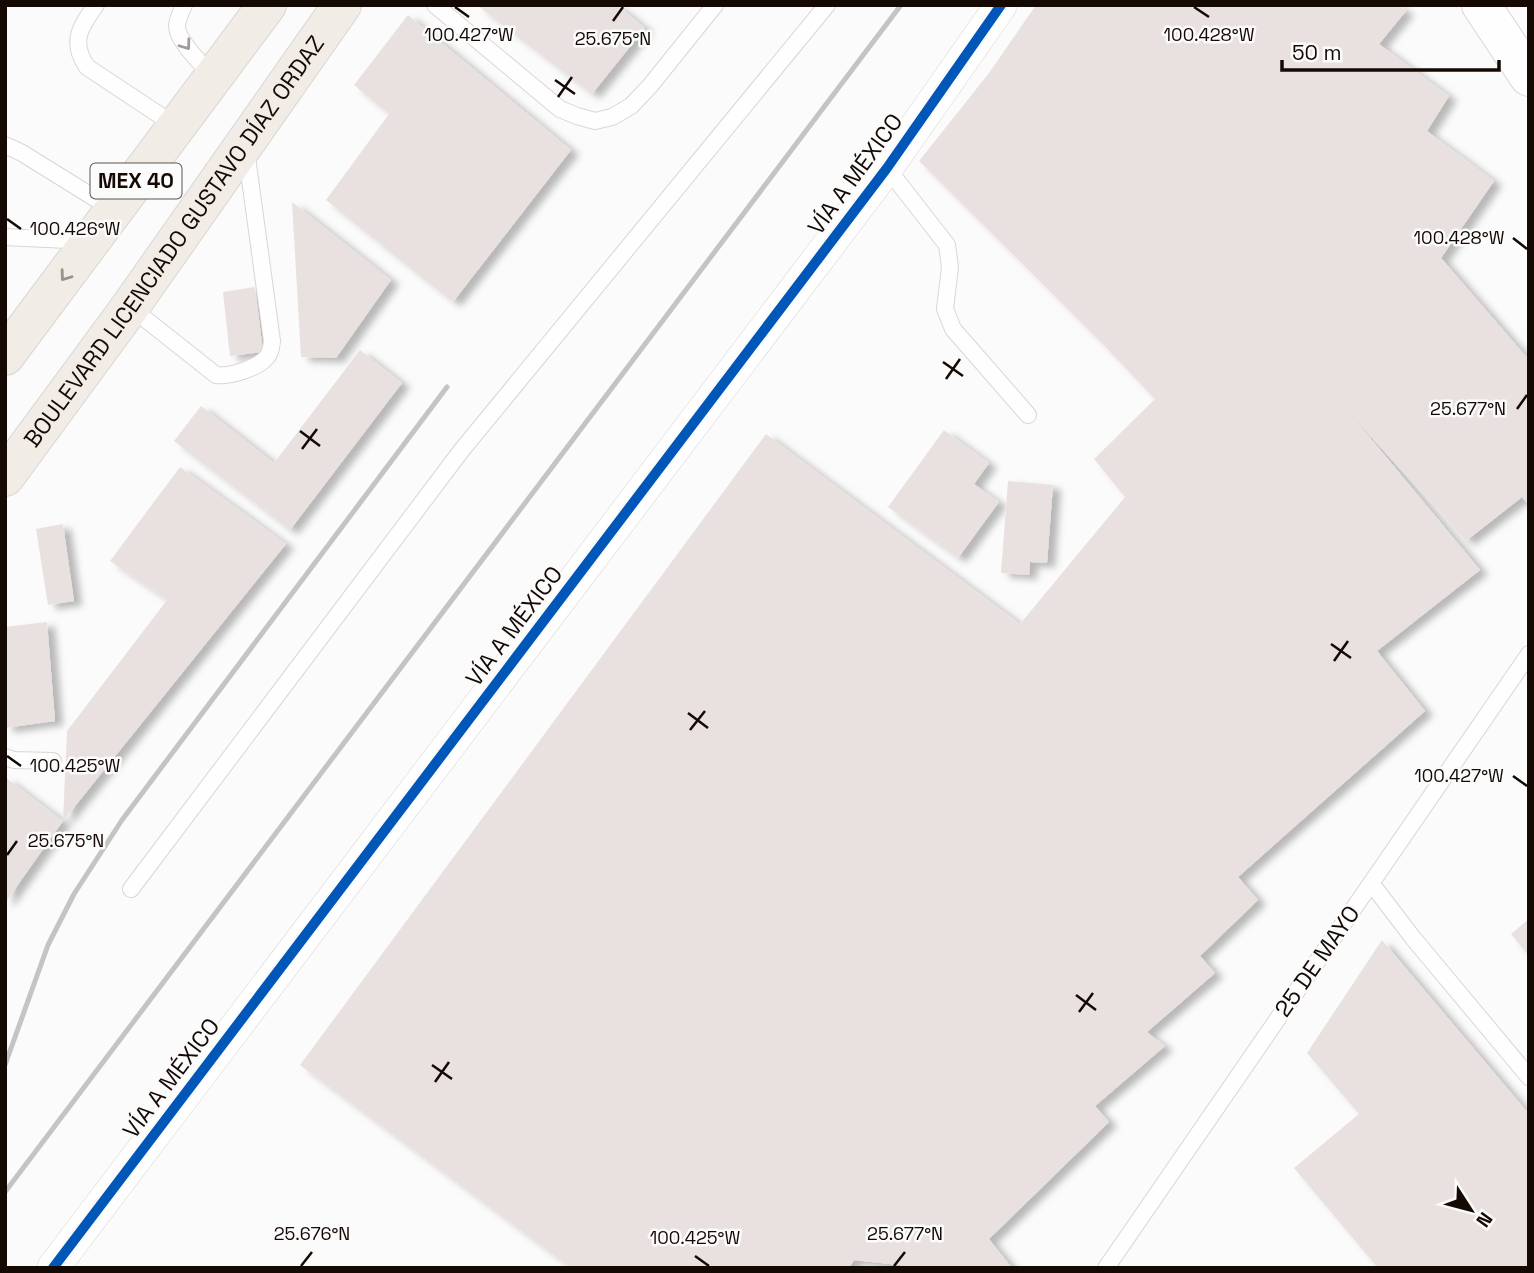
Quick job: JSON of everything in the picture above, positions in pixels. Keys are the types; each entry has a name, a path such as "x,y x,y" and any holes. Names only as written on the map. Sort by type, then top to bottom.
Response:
{"main road":[{"name":"MEX 40","path":"10,342 114,210 267,5"},
{"name":"BOULEVARD LICENCIADO GUSTAVO DÍAZ ORDAZ","path":"5,477 130,307 342,5"}],"street":[{"name":"VÍA A MÉXICO","path":"53,1268 887,168 1001,5"},
{"path":"1481,5 1529,77"}],"lane":[{"path":"96,5 78,36 78,54 87,66 177,127"},
{"path":"184,5 179,16 178,32 182,41 214,78"},
{"path":"435,5 561,109 595,121 611,117 631,106 715,5"},
{"path":"131,889 461,451 827,5"},
{"path":"130,307 216,375 232,375 258,365 269,355 272,341 245,144"},
{"path":"5,145 114,210"},
{"path":"887,168 947,245 950,267 945,309 953,330 1028,415"},
{"path":"5,237 90,241"},
{"name":"25 DE MAYO","path":"1106,1268 1529,654"},
{"path":"5,757 13,760 53,761"},
{"path":"1371,883 1413,938 1529,1077"}],"building":[{"path":"477,5 617,5 645,28 592,94"},
{"path":"1036,5 1398,5 1406,11 1379,44 1449,96 1427,131 1494,181 1441,258 1529,360 1529,505 1522,497 1466,541 1352,416 1480,570 1377,651 1425,711 1238,877 1258,900 1200,956 1215,973 1147,1032 1165,1046 1095,1106 1109,1122 989,1239 1012,1268 909,1268 854,1260 849,1268 571,1268 300,1065 766,434 1020,624 1125,497 1094,459 1155,399 919,161 989,73"},
{"path":"408,15 571,150 453,302 326,200 389,114 354,85"},
{"path":"292,202 391,280 336,358 301,357"},
{"path":"255,287 263,352 230,356 223,292"},
{"path":"360,350 402,383 290,530 174,441 201,406 274,463"},
{"path":"944,430 989,463 974,484 999,502 958,558 888,507"},
{"path":"180,467 286,544 63,821 67,731 167,600 110,561"},
{"path":"1008,481 1053,485 1047,563 1030,562 1029,575 1001,573"},
{"path":"63,524 74,601 48,605 36,529"},
{"path":"47,622 55,721 5,728 5,627"},
{"path":"5,777 63,821 5,903"},
{"path":"1529,919 1529,956 1511,934"},
{"path":"1382,940 1529,1114 1529,1268 1378,1268 1294,1168 1359,1114 1307,1053"}],"railway":[{"path":"5,1192 901,5"},
{"path":"5,1065 48,945 74,894 122,820 447,387"}],"cycle path":[{"path":"53,1268 887,168 1001,5"}]}
